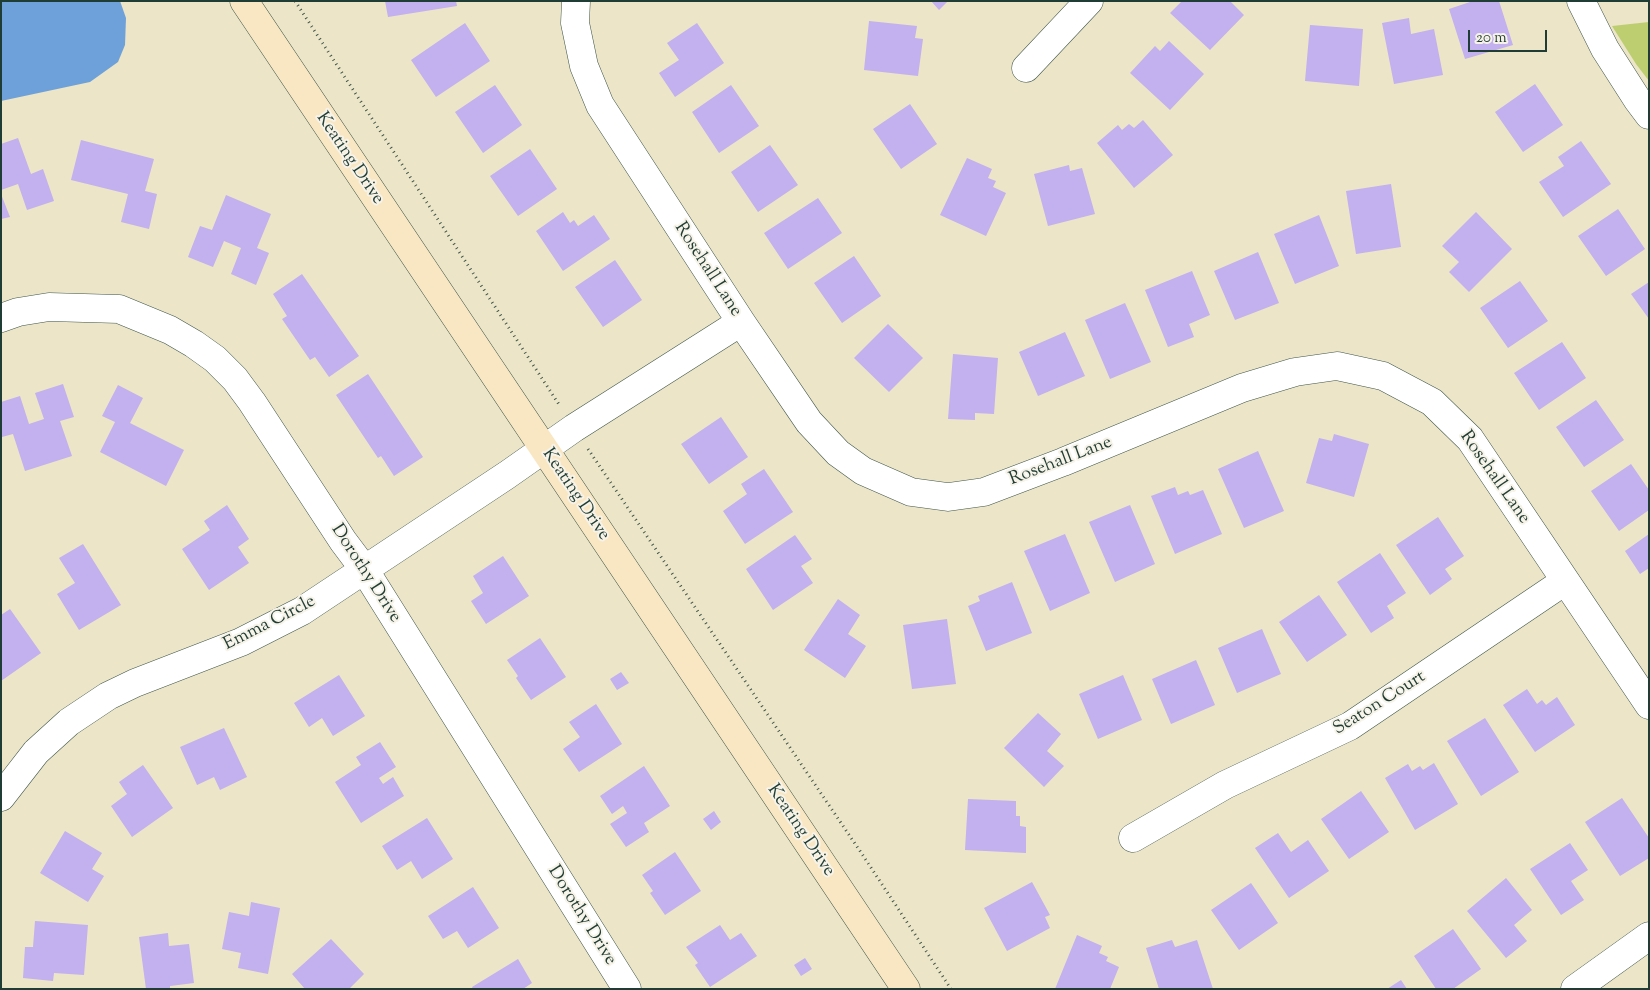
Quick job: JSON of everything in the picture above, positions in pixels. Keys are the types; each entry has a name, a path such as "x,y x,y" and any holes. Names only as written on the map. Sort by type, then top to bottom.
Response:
{"street":[{"name":"Keating Drive","path":"244,1 906,989"},
{"name":"Rosehall Lane","path":"576,1 575,24 584,66 600,105 741,322 810,422 838,453 863,471 911,492 948,497 984,492 1063,462 1242,388 1295,372 1337,366 1383,376 1432,402 1470,439 1649,705"},
{"path":"1026,68 1089,1"},
{"path":"1581,1 1605,49 1637,100 1649,115"},
{"name":"Dorothy Drive","path":"1,318 18,312 49,307 118,309 170,330 194,344 215,359 234,378 364,570 627,989"},
{"name":"Emma Circle","path":"1,797 36,752 69,722 108,696 135,682 241,642 280,623 333,592 574,428 741,322"},
{"name":"Seaton Court","path":"1132,838 1225,785 1350,726 1565,581"},
{"path":"1575,989 1649,936"}],"path":[{"path":"295,1 558,403"},
{"path":"589,450 951,989"}],"green space":[{"path":"1649,22 1649,81 1612,26"}],"water":[{"path":"1,1 120,1 126,18 125,45 118,62 90,82 1,101"}],"building":[{"path":"385,1 456,1 457,6 388,17"},
{"path":"931,1 948,1 939,10"},
{"path":"1182,1 1230,1 1244,15 1210,50 1170,13"},
{"path":"1473,1 1499,1 1513,45 1465,59 1449,9"},
{"path":"1409,18 1411,34 1434,29 1443,75 1394,84 1382,23"},
{"path":"869,21 917,26 915,38 923,39 918,76 864,70"},
{"path":"465,23 490,61 436,97 411,60"},
{"path":"697,23 724,63 675,97 659,73 679,60 667,43"},
{"path":"1310,25 1363,29 1359,86 1305,81"},
{"path":"1169,41 1204,74 1170,110 1130,73 1155,46 1160,51"},
{"path":"1535,84 1563,125 1523,152 1495,112"},
{"path":"495,85 522,125 483,153 455,112"},
{"path":"731,85 759,126 719,153 692,112"},
{"path":"910,104 937,144 901,169 873,129"},
{"path":"1143,120 1173,155 1134,188 1097,143 1118,125 1122,130 1129,124 1134,128"},
{"path":"18,138 31,174 43,169 54,201 27,210 18,184 1,190 1,144"},
{"path":"81,140 154,159 145,191 157,194 149,229 121,222 128,194 71,180"},
{"path":"1581,141 1611,184 1563,217 1539,182 1564,166 1558,157"},
{"path":"770,145 798,185 758,212 731,172"},
{"path":"530,149 557,189 518,216 490,176"},
{"path":"967,158 992,169 988,178 996,181 993,187 1006,193 986,236 940,215"},
{"path":"1069,165 1070,171 1082,168 1095,214 1048,226 1034,174"},
{"path":"1391,184 1401,247 1356,254 1346,191"},
{"path":"1,194 10,217 1,219"},
{"path":"226,195 271,214 257,248 269,253 256,285 231,274 241,248 224,241 213,267 188,257 200,226 212,230"},
{"path":"818,198 842,233 788,269 764,233"},
{"path":"1618,209 1645,249 1606,276 1578,236"},
{"path":"563,212 570,223 574,220 578,226 594,215 610,239 563,271 536,231"},
{"path":"1476,212 1512,249 1469,292 1449,272 1459,262 1442,246"},
{"path":"1319,215 1339,266 1295,284 1274,234"},
{"path":"1258,252 1279,303 1235,320 1214,271"},
{"path":"854,256 881,296 842,323 814,283"},
{"path":"615,260 642,300 603,327 575,287"},
{"path":"1192,271 1210,315 1189,324 1194,337 1168,347 1145,290"},
{"path":"302,274 359,356 329,377 315,357 310,360 282,319 287,316 273,294"},
{"path":"1520,281 1548,321 1508,348 1480,308"},
{"path":"1649,282 1649,319 1631,294"},
{"path":"1125,303 1151,362 1110,379 1085,320"},
{"path":"888,324 923,358 889,392 854,358"},
{"path":"1065,332 1085,376 1038,396 1019,352"},
{"path":"1562,342 1586,378 1539,410 1514,373"},
{"path":"953,354 998,358 994,414 975,413 975,420 948,419"},
{"path":"368,374 423,457 394,476 381,456 378,458 336,395"},
{"path":"63,384 74,417 60,421 72,456 25,471 13,434 2,437 1,402 20,396 29,424 44,419 35,393"},
{"path":"118,385 143,398 130,423 184,450 166,486 100,452 115,422 102,416"},
{"path":"1596,400 1624,440 1584,467 1556,427"},
{"path":"721,417 748,457 709,484 681,444"},
{"path":"1334,434 1369,444 1354,497 1306,483 1319,438 1332,441"},
{"path":"1258,451 1284,511 1244,528 1218,469"},
{"path":"1631,464 1649,490 1649,510 1619,531 1591,491"},
{"path":"764,469 793,512 745,544 723,511 747,494 741,484"},
{"path":"1175,487 1178,495 1188,491 1190,495 1203,490 1222,534 1175,554 1151,496"},
{"path":"227,505 249,539 238,547 249,563 209,590 182,549 210,530 204,521"},
{"path":"1130,505 1155,564 1115,582 1089,522"},
{"path":"1438,517 1464,556 1445,569 1452,579 1430,595 1396,545"},
{"path":"1065,534 1090,593 1050,611 1024,551"},
{"path":"1649,534 1649,568 1640,574 1625,551"},
{"path":"795,535 812,559 801,566 813,583 773,610 746,569"},
{"path":"83,544 121,605 79,630 57,594 75,583 59,558"},
{"path":"1380,553 1406,593 1387,606 1394,618 1371,633 1337,582"},
{"path":"503,556 529,596 486,624 471,601 483,593 473,576"},
{"path":"1012,582 1032,633 986,651 968,606 980,601 978,596"},
{"path":"1319,595 1347,635 1307,662 1279,622"},
{"path":"838,599 860,615 848,634 866,646 845,678 804,650"},
{"path":"10,609 41,653 1,681 1,615"},
{"path":"947,619 956,684 912,689 903,625"},
{"path":"1262,629 1281,674 1237,693 1218,648"},
{"path":"540,638 566,677 531,700 516,678 518,676 507,660"},
{"path":"1196,660 1215,705 1171,724 1152,679"},
{"path":"621,672 629,683 617,690 610,679"},
{"path":"339,675 365,716 333,736 322,718 309,727 294,703"},
{"path":"1123,675 1142,720 1098,739 1079,694"},
{"path":"1527,689 1537,704 1542,700 1546,705 1557,697 1575,725 1535,752 1503,705"},
{"path":"596,704 622,744 579,772 563,749 580,737 569,722"},
{"path":"1038,713 1061,734 1047,751 1064,766 1044,787 1004,748"},
{"path":"1485,718 1519,772 1481,796 1447,741"},
{"path":"224,728 247,777 220,790 214,777 197,785 180,747"},
{"path":"380,742 396,767 379,778 383,784 393,777 404,796 361,823 335,782 361,765 356,757"},
{"path":"1434,763 1458,804 1415,830 1385,778 1408,764 1412,771 1420,766 1423,770"},
{"path":"143,765 173,808 132,837 111,806 127,794 119,782"},
{"path":"644,766 670,806 644,823 649,832 626,847 610,824 627,813 623,806 612,814 600,796"},
{"path":"1361,791 1389,832 1349,859 1321,819"},
{"path":"1622,798 1649,838 1649,858 1620,876 1585,822"},
{"path":"968,799 1016,801 1016,816 1020,816 1020,826 1026,827 1026,853 965,850"},
{"path":"714,811 721,822 711,830 703,819"},
{"path":"427,818 453,859 422,879 411,861 397,870 382,846"},
{"path":"65,831 102,853 92,869 104,876 88,902 40,873"},
{"path":"1278,833 1291,852 1308,840 1329,871 1289,898 1255,848"},
{"path":"1570,843 1588,870 1571,881 1584,900 1561,915 1530,869"},
{"path":"675,852 701,891 665,915 650,893 653,891 642,875"},
{"path":"1506,878 1532,910 1514,925 1527,941 1506,958 1467,911"},
{"path":"1032,882 1050,915 1045,917 1050,928 1007,951 984,908"},
{"path":"1251,883 1278,923 1239,950 1211,910"},
{"path":"473,887 499,928 468,948 457,931 443,939 428,916"},
{"path":"251,902 280,908 268,974 238,968 241,953 222,949 229,912 249,916"},
{"path":"35,921 88,925 84,975 54,973 53,981 23,978 25,947 33,947"},
{"path":"720,925 730,940 741,933 757,956 710,987 695,965 698,963 686,947"},
{"path":"1453,929 1481,969 1453,989 1436,989 1414,956"},
{"path":"168,933 169,946 189,944 194,983 170,986 170,989 146,989 139,937"},
{"path":"1077,935 1102,946 1099,953 1108,957 1106,961 1119,967 1110,989 1055,989"},
{"path":"331,939 364,974 349,989 305,989 292,974"},
{"path":"1172,940 1175,947 1197,940 1213,989 1159,989 1146,948"},
{"path":"805,958 812,969 801,976 794,965"},
{"path":"518,959 532,983 523,989 473,989 472,987"},
{"path":"1401,980 1407,989 1387,989"}]}
